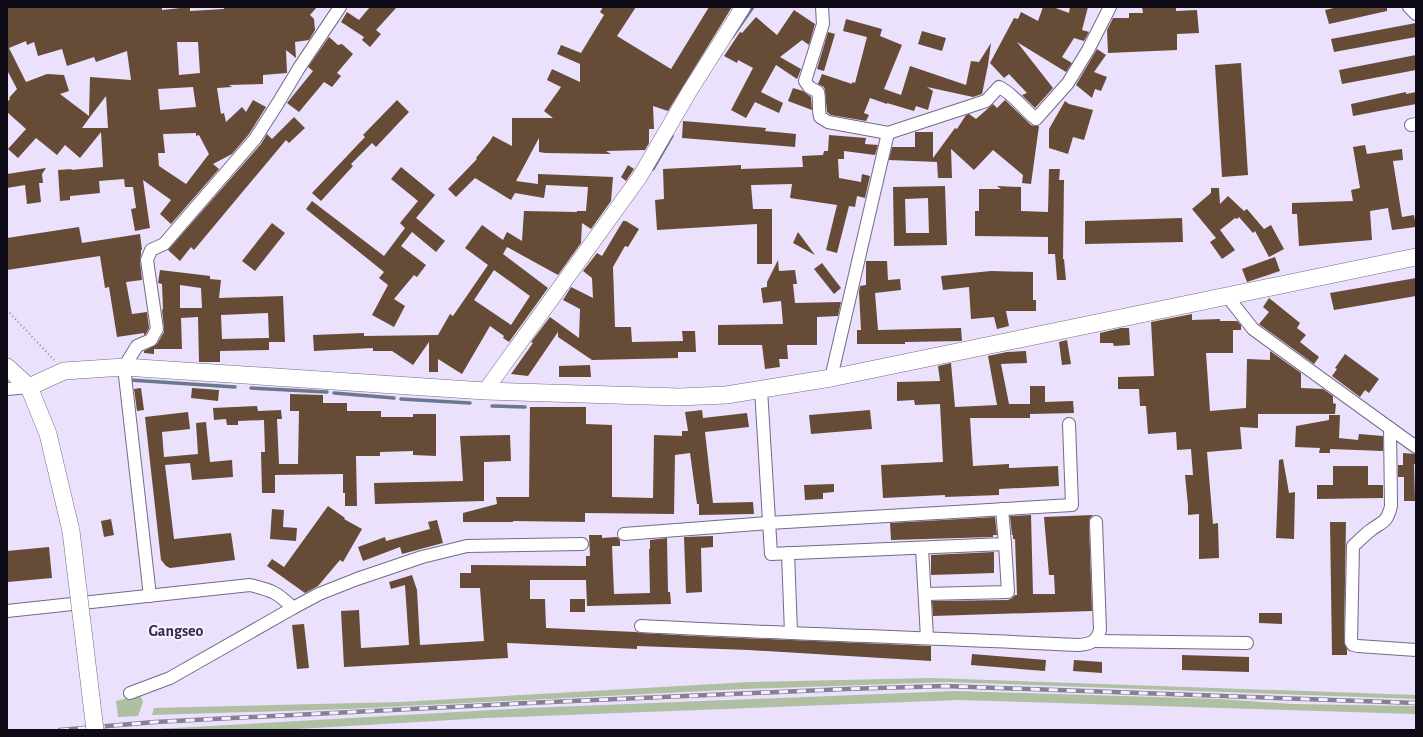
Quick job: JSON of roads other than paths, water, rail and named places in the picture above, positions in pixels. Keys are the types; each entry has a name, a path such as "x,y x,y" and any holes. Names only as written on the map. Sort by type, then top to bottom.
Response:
{"main road":[{"path":"29,387 64,371 124,367 485,391 679,397 726,395 831,378 1416,257"},
{"path":"7,367 29,387 48,434 71,531 95,730"}],"street":[{"path":"150,596 124,367 137,346 151,340 157,329 147,260 151,250 164,244 255,138 340,7"},
{"path":"485,391 638,178 688,92 743,7"},
{"path":"822,7 823,24 805,81 809,87 818,92 820,101 818,109 820,117 828,122 888,133 986,100 999,87 1008,92 1029,114 1036,119 1068,83 1088,50 1110,7"},
{"path":"1409,7 1416,14"},
{"path":"831,378 888,133"},
{"path":"1227,296 1253,329 1416,447"},
{"path":"7,389 29,387"},
{"path":"761,389 771,554 1005,544"},
{"path":"624,534 769,523 1072,505 1069,424"},
{"path":"1390,428 1390,506 1388,517 1353,546 1351,642 1353,645 1358,646 1416,650"},
{"path":"925,594 1008,592 1002,509"},
{"path":"1095,641 1100,630 1096,522"},
{"path":"130,693 170,678 319,594 357,579 422,557 467,546 582,544"},
{"path":"922,548 927,638"},
{"path":"788,553 791,632"},
{"path":"7,610 250,585 266,588 281,596 292,608"},
{"path":"641,626 1079,645 1088,644 1095,641 1247,642"}],"waterway":[{"path":"732,37 753,7"},
{"path":"653,169 672,136"},
{"path":"130,380 235,387"},
{"path":"251,388 327,392"},
{"path":"334,393 394,398"},
{"path":"401,399 470,403"},
{"path":"492,406 525,407"}],"railway":[{"path":"60,730 155,722 528,703 945,686 1416,703"}],"district":[{"name":"Gangseo","path":"176,631"}]}
